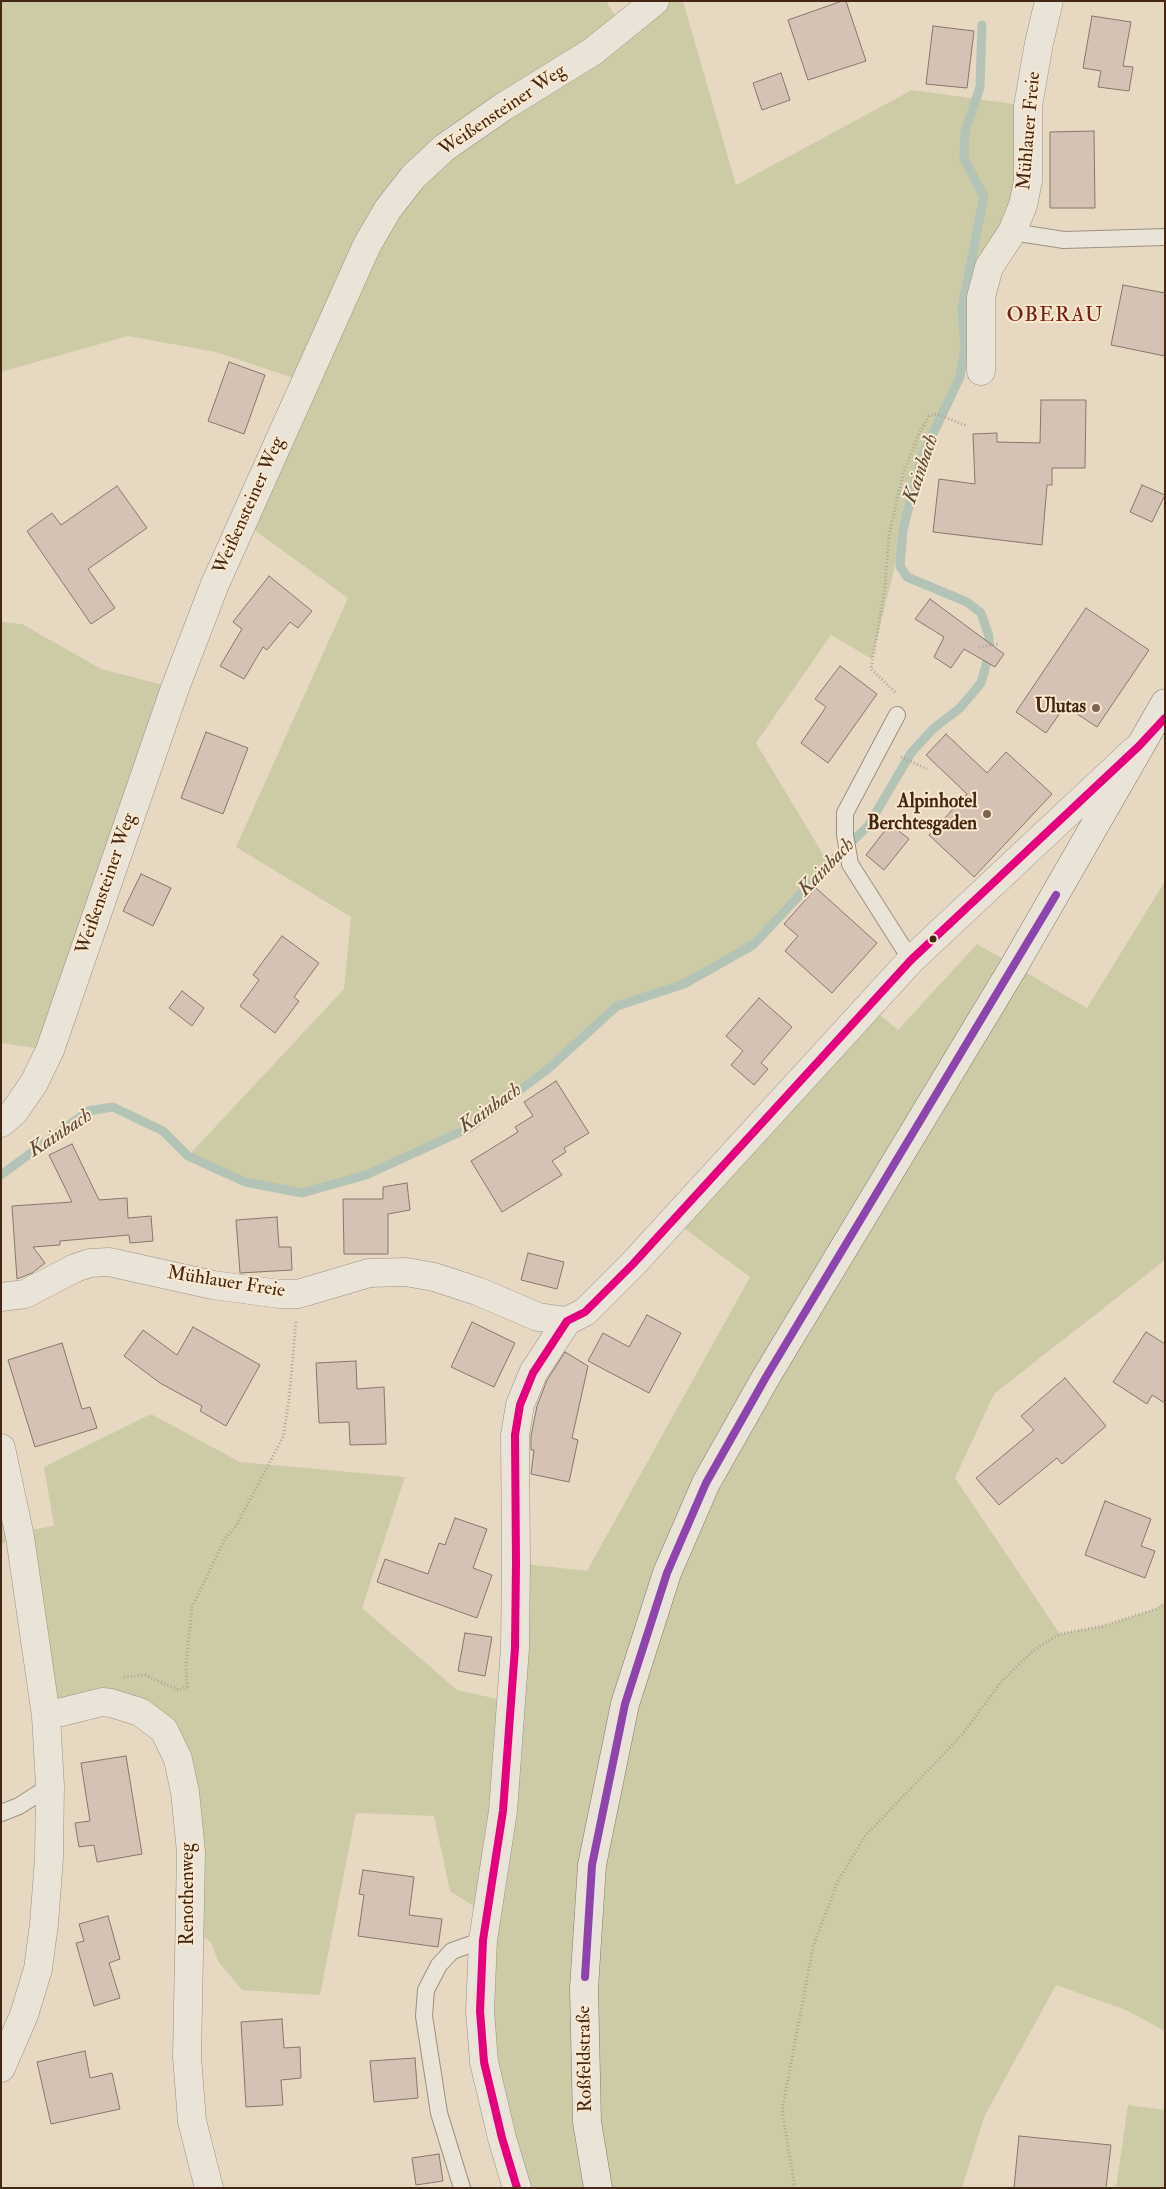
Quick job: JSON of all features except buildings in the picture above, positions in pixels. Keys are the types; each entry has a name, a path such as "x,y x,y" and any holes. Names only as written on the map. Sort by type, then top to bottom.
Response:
{"street":[{"name":"Weißensteiner Weg","path":"1,1122 14,1112 34,1083 50,1050 172,697 215,584 367,245 388,210 413,177 444,148 503,107 592,52 656,1"},
{"name":"Mühlauer Freie","path":"981,371 981,297 989,267 1012,232 1023,205 1028,182 1028,106 1039,42 1049,1"},
{"name":"Roßfeldstraße","path":"598,2188 587,2122 584,1997 592,1865 625,1704 667,1574 706,1483 766,1376 1014,966 1165,702"},
{"name":"Roßfeldstraße","path":"1139,746 1165,718"},
{"path":"517,2188 502,2138 484,2062 480,2011 483,1940 503,1811 515,1648 515,1435 520,1405 533,1373 567,1320 585,1312 633,1264 911,960 1139,746"},
{"name":"Mühlauer Freie","path":"1,1297 25,1294 76,1268 90,1263 109,1262 213,1285 280,1294 298,1294 369,1273 406,1272 434,1277 477,1291 538,1317 567,1320"},
{"path":"1,1448 20,1537 46,1716 50,1786 49,1858 44,1924 38,1969 24,2015 1,2068"},
{"name":"Renothenweg","path":"46,1716 102,1702 140,1712 164,1730 178,1759 191,1852 186,2057 192,2121 209,2188"}],"lane":[{"path":"1012,232 1064,240 1165,237"},
{"path":"897,715 845,813 845,835 850,864 911,960"},
{"path":"1,1813 19,1806 50,1786"},
{"path":"462,2188 439,2113 424,2016 426,1990 439,1965 452,1951 483,1940"}],"path":[{"path":"897,715 896,693 870,669 885,587 889,535 903,474 919,434 929,416 937,414 967,426"},
{"path":"979,647 999,644"},
{"path":"900,756 926,769"},
{"path":"102,1702 102,1693 118,1677 145,1675 179,1690 187,1687 186,1665 192,1607 225,1539 236,1526 283,1437 289,1400 298,1294"},
{"path":"795,2188 782,2111 813,1948 837,1883 865,1836 962,1736 1001,1682 1034,1650 1060,1634 1103,1626 1156,1609 1165,1603"}],"shaded area":[{"path":"1,1 606,1 623,28 655,1 683,1 736,185 912,90 1028,106 1028,181 981,297 965,347 960,377 921,459 872,659 831,635 756,743 829,864 753,945 684,984 617,1006 547,1069 469,1128 366,1175 302,1193 245,1182 188,1156 344,989 351,917 236,847 348,598 243,522 305,382 216,352 128,336 1,372"},
{"path":"1,622 22,624 101,669 175,688 50,1050 1,1043"},
{"path":"1165,881 1165,1260 994,1394 955,1478 1060,1634 1103,1626 1156,1609 1165,1603 1165,2031 1126,2010 1056,1985 984,2117 962,2188 517,2188 502,2138 486,1914 450,1891 434,1816 356,1813 320,1995 242,1990 218,1961 211,1942 190,1929 185,1792 140,1712 46,1716 19,1537 1,1544 1,1516 16,1515 19,1532 54,1526 44,1467 151,1414 240,1462 405,1477 362,1608 457,1690 511,1702 516,1563 587,1571 750,1277 673,1220 869,1006 898,1030 977,944 1087,1008"},
{"path":"1128,2105 1165,2110 1165,2188 1116,2188"}],"waterway":[{"name":"Kainbach","path":"1,1175 88,1111 113,1107 163,1131 188,1156 245,1182 302,1193 366,1175 469,1128 548,1069 617,1006 684,984 753,945 829,864 868,826 911,753 933,729 960,708 981,683 989,654 989,636 981,613 967,602 907,577 900,566 903,530 921,459 960,377 965,347 962,308 984,196 964,159 965,132 980,87 982,25"}],"transit line":[{"path":"517,2188 502,2138 484,2062 480,2011 483,1940 503,1811 515,1648 515,1435 520,1405 533,1373 567,1321 585,1312 633,1264 911,960 1139,746 1165,718"},
{"path":"585,1977 592,1865 625,1704 667,1573 706,1483 766,1377 1056,895"}],"place":[{"name":"Ulutas","path":"1096,708"},
{"name":"Alpinhotel Berchtesgaden","path":"987,814"}],"district":[{"name":"OBERAU","path":"1055,316"}]}
